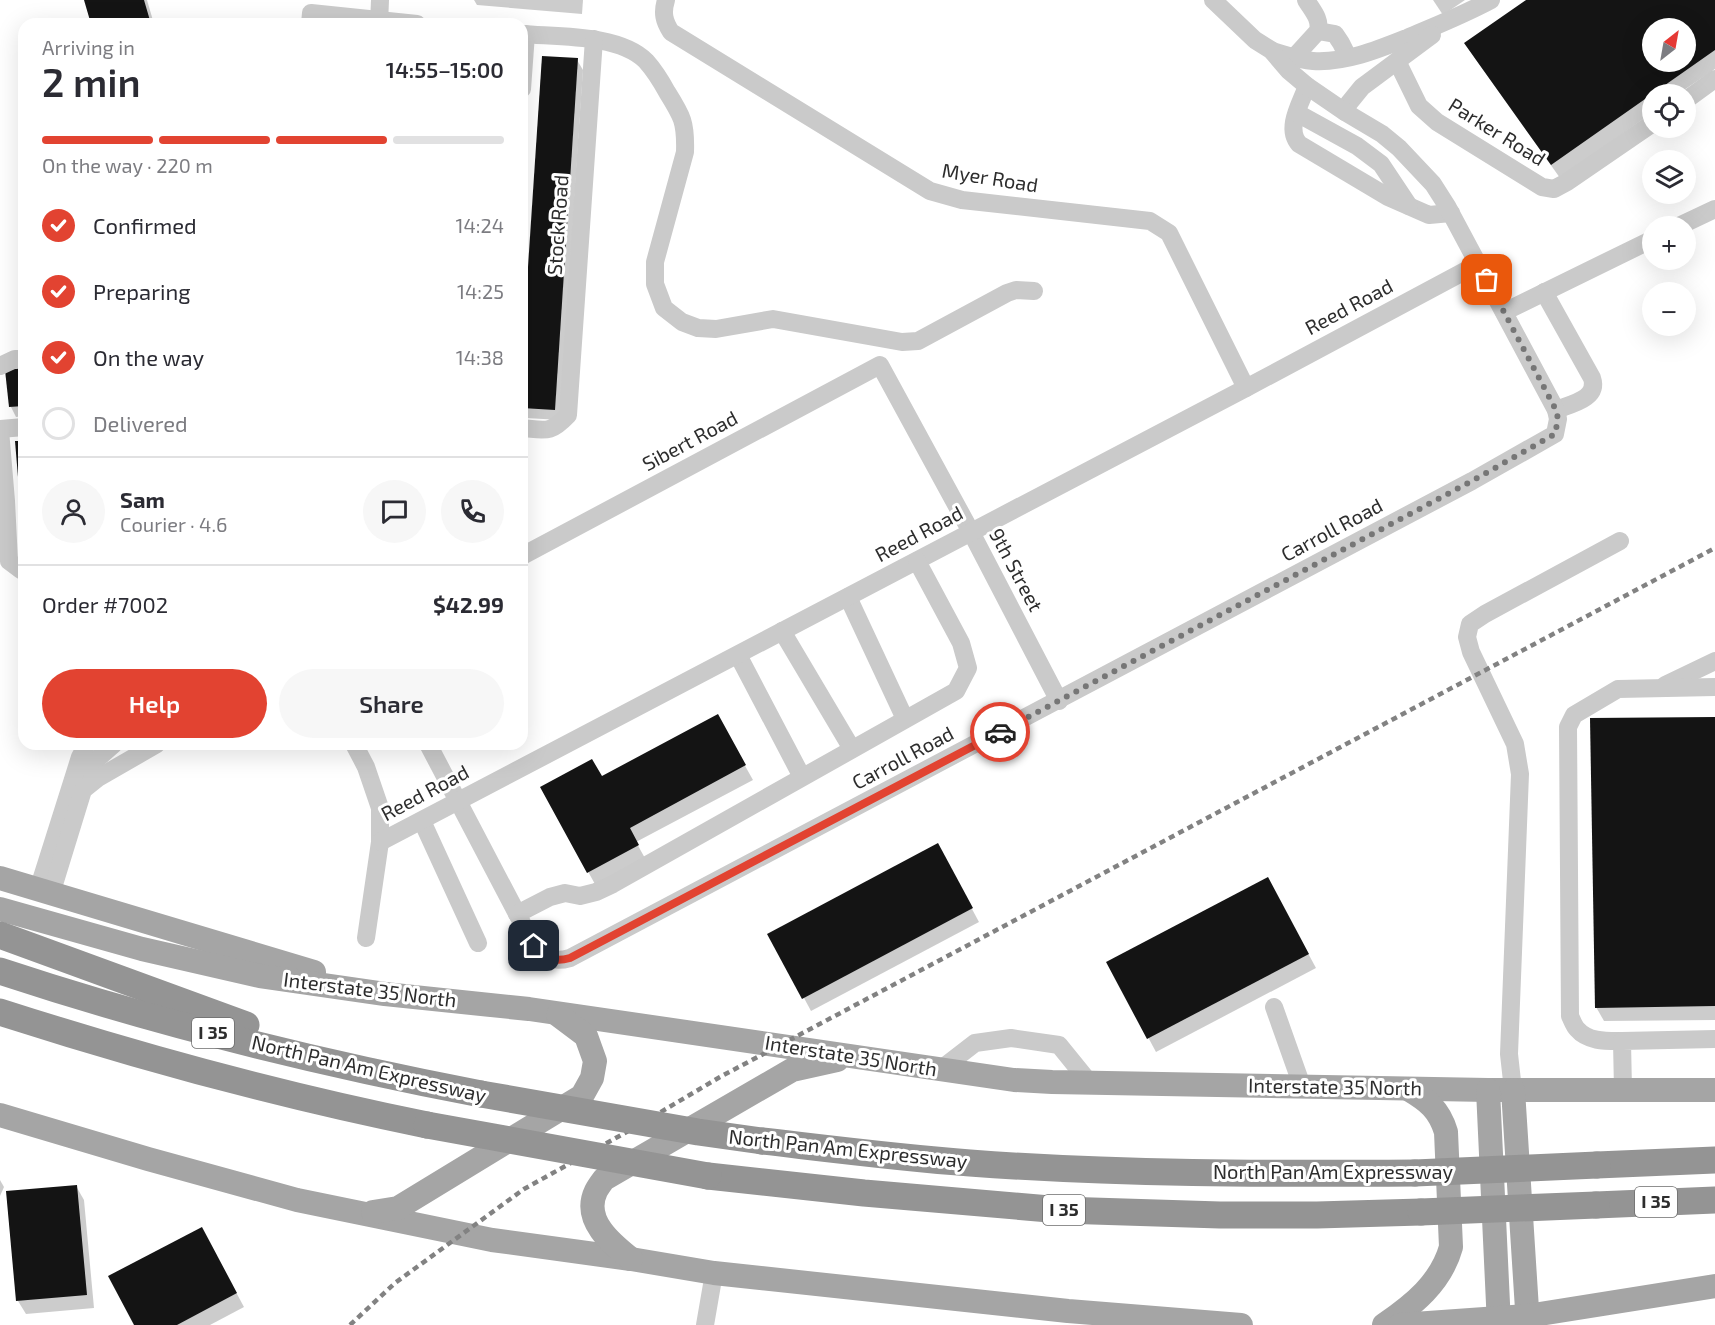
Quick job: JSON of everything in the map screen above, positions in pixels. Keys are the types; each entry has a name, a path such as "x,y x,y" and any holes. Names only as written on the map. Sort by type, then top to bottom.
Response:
{"highway":[{"path":"0,935 222,1017 430,1084"},
{"name":"North Pan Am Expressway","path":"0,971 213,1033 342,1066 481,1094 762,1141 969,1163 1071,1169 1263,1174 1415,1173 1715,1160"},
{"name":"North Pan Am Expressway","path":"0,1012 139,1055 312,1100 427,1125 708,1176 864,1193 1061,1210 1220,1215 1421,1212 1715,1200"},
{"path":"0,1030 175,1081 229,1092 312,1100"}],"main road":[{"path":"0,878 386,994"},
{"name":"Interstate 35 North","path":"0,909 142,949 260,976 386,994 529,1009 1014,1080 1408,1089 1715,1090"},
{"path":"365,1214 398,1208 582,1096 592,1078 595,1061 586,1036 556,1014"},
{"path":"631,1259 611,1243 599,1228 593,1211 595,1193 604,1179 792,1070 854,1058"},
{"path":"1384,1325 1429,1289 1447,1262 1451,1247 1446,1131 1442,1118 1433,1107 1423,1097 1408,1089"},
{"path":"1488,1090 1499,1321"},
{"path":"1513,1090 1528,1320"},
{"path":"0,1114 137,1156 297,1200 492,1240 714,1273 1057,1310 1241,1325"},
{"path":"1401,1325 1528,1320 1620,1301 1715,1286"},
{"path":"1579,1325 1620,1301"}],"street":[{"path":"379,18 380,0"},
{"name":"Myer Road","path":"666,0 663,9 664,21 671,32 930,191 962,200 1150,221 1169,233 1246,388"},
{"path":"1213,0 1255,40 1290,62 1308,86 1382,134 1399,148 1433,184 1504,312 1556,418"},
{"path":"1290,62 1318,31 1317,18 1306,0"},
{"path":"1290,62 1348,57 1377,51 1450,21 1491,0"},
{"path":"310,18 310,13 348,18"},
{"path":"1345,112 1362,87 1450,21"},
{"path":"1318,31 1335,34 1348,57"},
{"path":"528,34 594,39 622,47 645,60 682,117 686,138 685,152 655,262 655,284 664,308 682,322 698,328 716,329 773,319 902,342 918,340 1007,293 1016,290 1034,291"},
{"name":"Stock Road","path":"528,428 550,430 559,425 568,415 594,39"},
{"name":"Parker Road","path":"1397,61 1419,106 1437,122 1542,187 1554,189 1567,182 1642,131"},
{"path":"1696,93 1715,80"},
{"path":"1308,86 1292,130 1299,144 1388,197 1429,215 1451,213"},
{"path":"1297,113 1357,146 1381,164 1408,206"},
{"path":"1696,218 1715,209"},
{"path":"1504,312 1642,244"},
{"name":"Reed Road","path":"380,842 1478,264"},
{"name":"Carroll Road","path":"458,802 534,946 545,957 560,961 570,958 1059,701 1472,481 1555,434 1556,418 1587,397 1593,391 1594,385 1545,292"},
{"path":"0,366 18,359"},
{"name":"9th Street","path":"880,365 1059,701"},
{"name":"Sibert Road","path":"528,553 880,365"},
{"path":"18,428 0,430 15,500 9,561 18,568"},
{"path":"1513,1090 1509,1054 1520,774 1515,744 1471,652 1467,637 1470,624 1485,614 1620,541"},
{"path":"517,914 550,897 565,893 580,896 605,888 956,690 968,668 961,643 917,561"},
{"path":"848,597 905,719"},
{"path":"782,631 852,749"},
{"path":"738,655 802,777"},
{"path":"1658,688 1715,661"},
{"path":"1715,687 1618,689 1574,715 1568,726 1570,1016 1577,1030 1590,1038 1604,1041 1715,1040"},
{"path":"45,892 84,750"},
{"path":"45,892 96,760 107,750"},
{"path":"83,790 98,778 147,750"},
{"path":"357,750 366,767 380,808 380,842 366,938"},
{"path":"431,750 458,802"},
{"path":"422,820 478,943"},
{"path":"1274,1008 1302,1086"},
{"path":"940,1070 975,1043 1011,1038 1059,1045 1089,1083"},
{"path":"1622,1041 1623,1090"},
{"path":"1488,1090 1502,1071 1509,1054"},
{"path":"705,1325 714,1273"}],"building":[{"path":"84,0 144,0 149,18 89,18"},
{"path":"1526,0 1715,0 1715,50 1696,63 1696,18 1642,18 1642,72 1684,72 1667,84 1642,84 1642,101 1551,165 1464,43"},
{"path":"542,56 578,58 555,410 528,408 528,267"},
{"path":"18,369 18,406 9,407 5,370"},
{"path":"15,441 18,441 18,477"},
{"path":"718,714 746,765 630,828 639,845 587,873 540,787 592,759 602,776"},
{"path":"1715,717 1715,1006 1595,1008 1590,718"},
{"path":"938,843 973,908 802,999 767,934"},
{"path":"1268,877 1309,954 1147,1039 1106,962"},
{"path":"77,1185 87,1295 16,1301 6,1191"},
{"path":"202,1227 237,1293 177,1325 134,1325 108,1276"}],"railway":[{"path":"350,1325 395,1283 524,1189 720,1077 1715,548"}],"way so far":[{"path":"1000,732 1472,481 1555,434 1558,419 1556,410 1487,280"}],"route":[{"path":"534,946 545,957 560,961 570,958 1000,732"}]}
